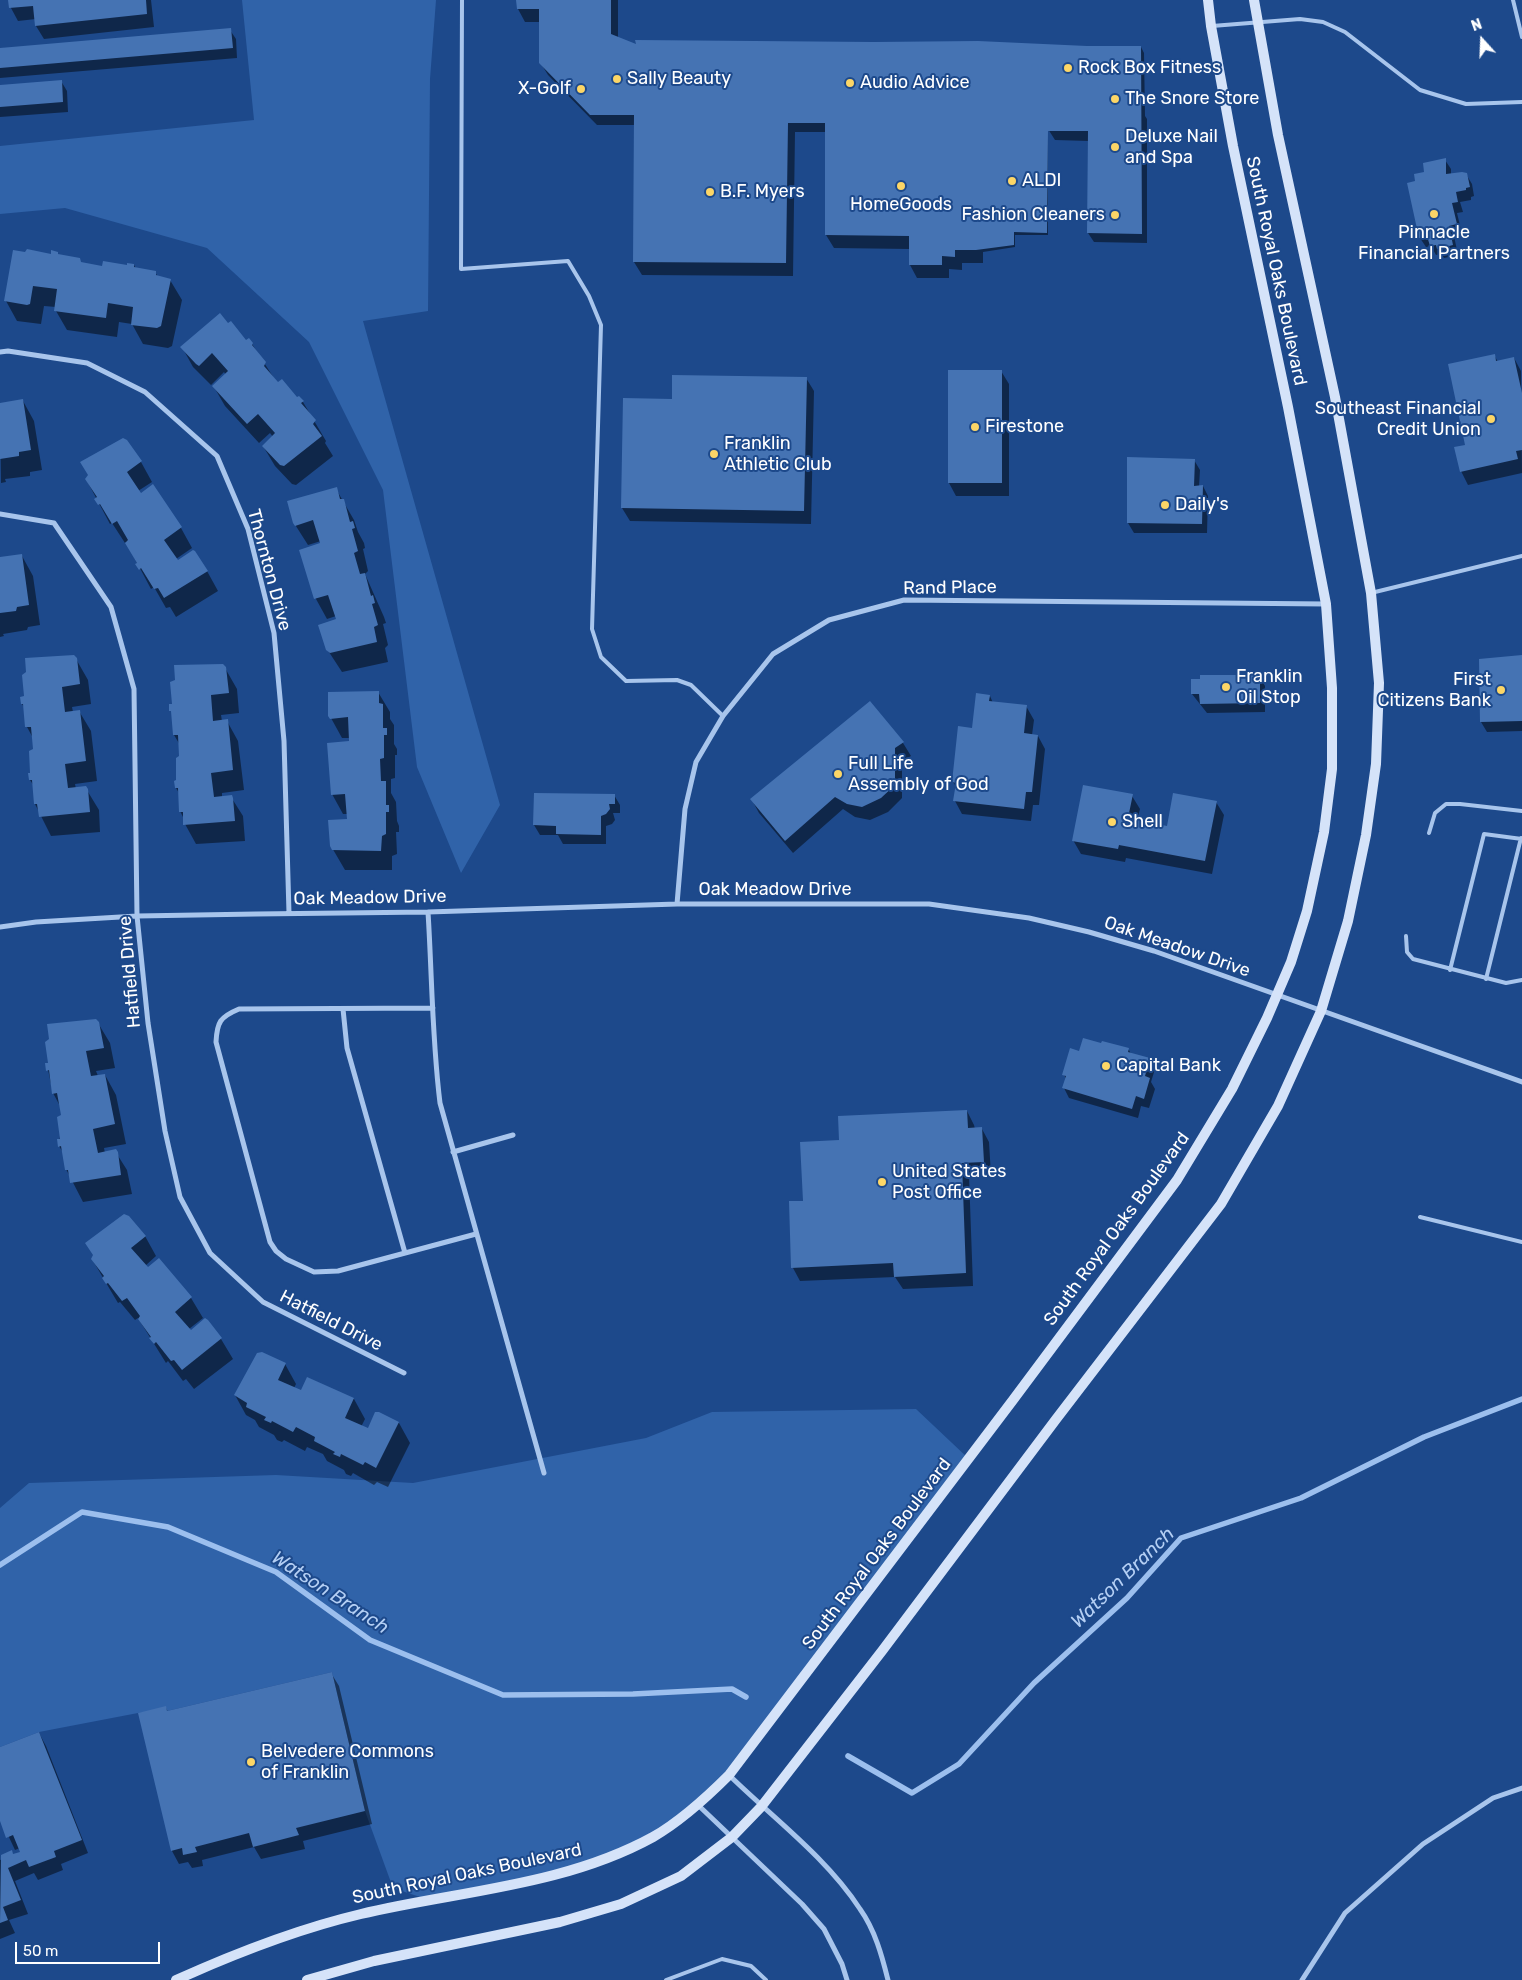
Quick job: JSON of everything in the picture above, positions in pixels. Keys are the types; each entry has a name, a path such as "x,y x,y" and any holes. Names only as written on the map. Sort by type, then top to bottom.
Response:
{"main road":[{"name":"South Royal Oaks Boulevard","path":"176,1980 224,1958 299,1930 361,1914 548,1876 604,1860 653,1836 698,1805 729,1775 1014,1400 1177,1180 1232,1089 1277,996 1291,962 1306,911 1324,832 1330,790 1332,769 1332,688 1326,604 1288,407 1233,146 1208,0"},
{"name":"South Royal Oaks Boulevard","path":"307,1980 374,1961 560,1922 621,1904 681,1876 732,1837 761,1806 882,1652 1057,1418 1221,1204 1278,1106 1321,1011 1348,921 1366,835 1376,764 1379,683 1370,593 1335,397 1280,144 1254,0"}],"street":[{"name":"Thornton Drive","path":"0,352 8,351 87,363 145,392 217,456 248,528 274,633 284,742 289,913"},
{"name":"Hatfield Drive","path":"0,514 54,523 111,607 134,689 137,916 148,1023 171,1159 180,1197 210,1253 264,1302 404,1372"},
{"name":"Rand Place","path":"678,904 685,809 696,762 723,716 773,654 829,620 904,600 1326,604"},
{"name":"Oak Meadow Drive","path":"0,927 36,922 137,916 428,912 678,904 929,904 1029,918 1089,932 1145,949 1522,1082"},
{"path":"428,912 435,1064 440,1103 544,1473"},
{"path":"343,1008 347,1048 405,1253"},
{"path":"433,1008 239,1009 222,1018 217,1029 216,1042 270,1242 276,1251 286,1259 314,1272 338,1271 476,1234"},
{"path":"453,1152 513,1135"},
{"path":"729,1775 837,1877 861,1910 880,1948 888,1980"},
{"path":"1302,1980 1345,1913 1423,1844 1493,1798 1522,1788"},
{"path":"698,1805 802,1904 824,1930 842,1964 848,1980"}],"lane":[{"path":"462,0 461,269 568,261 589,296 601,325 592,629 601,657 626,681 677,680 691,685 723,716"},
{"path":"1513,0 1522,37"},
{"path":"1211,26 1300,19 1323,22 1345,32 1420,90 1466,104 1522,102"},
{"path":"1370,593 1522,556"},
{"path":"1429,833 1435,814 1446,804 1522,811"},
{"path":"1450,970 1484,834 1521,839 1486,979"},
{"path":"1406,936 1408,952 1413,959 1506,983 1522,980"},
{"path":"1420,1217 1522,1242"},
{"path":"666,1980 722,1959 751,1966 766,1980"}],"shaded area":[{"path":"242,0 436,0 430,79 428,311 363,321 500,805 461,873 417,767 383,490 309,342 207,248 65,208 0,214 0,146 254,120"},
{"path":"916,1409 969,1459 729,1775 653,1836 604,1860 429,1900 393,1888 365,1811 332,1672 167,1711 138,1713 39,1732 0,1747 0,1508 29,1483 276,1475 413,1483 646,1438 712,1412"}],"building":[{"path":"8,0 146,0 147,14 35,26 33,6 9,8"},
{"path":"516,0 611,0 611,34 636,44 635,40 978,41 1087,46 1141,46 1142,234 1087,233 1088,131 1048,131 1047,233 1014,232 1014,245 976,250 955,250 955,257 942,256 942,265 909,265 909,236 825,235 825,123 788,123 786,263 633,262 634,115 590,115 539,63 539,9 517,9"},
{"path":"231,28 233,48 0,68 0,48"},
{"path":"62,80 63,102 0,107 0,85"},
{"name":"Pinnacle Financial Partners","path":"1446,158 1446,174 1467,173 1470,187 1456,192 1458,202 1452,203 1457,224 1449,226 1453,245 1437,249 1436,245 1430,246 1427,236 1419,238 1407,183 1415,181 1414,174 1424,172 1423,163"},
{"path":"27,249 51,254 51,250 58,252 58,254 80,258 81,262 102,266 103,261 127,265 127,263 134,264 134,267 156,271 156,275 171,279 161,326 157,328 131,325 133,307 108,303 106,318 54,311 57,289 33,286 30,304 27,305 4,301 13,250 25,252"},
{"path":"220,313 228,323 231,321 246,340 249,338 253,343 252,345 266,362 264,366 278,382 282,379 297,397 299,396 304,401 301,403 316,420 313,424 322,436 284,466 280,465 262,446 275,433 258,414 247,424 212,386 228,371 212,353 199,366 180,347"},
{"name":"Southeast Financial Credit Union","path":"1495,354 1496,361 1514,357 1522,393 1522,450 1516,451 1518,459 1460,472 1454,447 1465,445 1448,364"},
{"name":"Firestone","path":"948,370 1002,370 1002,483 948,483"},
{"name":"Franklin Athletic Club","path":"672,375 807,377 804,511 621,508 623,398 672,399"},
{"path":"23,399 31,450 19,452 19,456 0,459 0,403"},
{"path":"123,438 127,440 142,461 127,472 141,493 153,484 182,527 164,540 178,560 193,550 195,551 208,571 164,598 158,588 154,589 141,568 139,570 135,564 137,563 125,543 128,540 117,521 112,524 100,504 98,505 94,499 97,497 85,479 88,475 80,462"},
{"name":"Daily's","path":"1127,457 1195,459 1194,486 1203,485 1202,524 1127,523"},
{"path":"337,487 340,499 344,499 350,522 353,521 355,528 352,529 358,551 354,553 360,574 365,573 371,596 373,595 375,603 372,604 378,625 374,627 377,642 330,653 326,650 318,625 336,619 328,595 314,599 299,550 320,543 313,520 295,526 287,501"},
{"path":"22,554 29,605 17,607 16,611 0,613 0,557"},
{"path":"74,655 77,658 80,684 62,687 65,712 80,710 86,761 65,764 68,788 86,786 88,789 90,812 39,817 37,804 34,804 32,780 29,780 28,773 30,773 29,751 33,749 31,727 25,727 23,704 21,704 20,697 24,696 22,675 26,672 25,658"},
{"name":"First Citizens Bank","path":"1522,655 1522,721 1480,722 1479,659"},
{"path":"223,664 226,667 229,693 211,695 213,721 228,719 233,770 211,773 214,797 232,795 235,821 183,825 183,812 179,812 178,788 175,788 174,781 176,780 176,758 179,756 178,735 173,735 171,711 169,711 169,704 172,704 170,682 175,680 174,665"},
{"name":"Franklin Oil Stop","path":"1200,675 1260,675 1260,703 1200,704 1199,694 1191,694 1191,679 1200,679"},
{"path":"379,691 379,703 383,704 383,728 387,728 387,735 384,735 384,758 380,759 381,781 386,781 386,805 389,805 389,812 386,812 386,834 382,836 381,851 332,850 328,820 347,819 345,794 331,795 327,743 349,741 348,717 330,719 328,716 328,692"},
{"path":"976,693 990,695 989,701 1027,705 1024,733 1038,735 1032,792 1026,792 1024,809 953,801 956,783 952,782 958,726 972,728"},
{"name":"Full Life Assembly of God","path":"870,701 904,742 895,748 895,785 881,798 862,807 847,804 835,797 785,841 750,799"},
{"name":"Shell","path":"1083,785 1133,794 1128,818 1167,826 1173,793 1217,801 1205,861 1119,845 1118,849 1072,841"},
{"path":"534,793 615,794 615,804 609,804 610,809 601,816 601,835 556,834 556,826 533,825"},
{"path":"96,1019 99,1022 104,1048 86,1051 91,1076 105,1074 115,1124 93,1129 98,1153 116,1149 118,1152 121,1175 70,1183 68,1170 65,1170 61,1146 58,1147 57,1139 60,1139 57,1117 61,1115 57,1093 52,1094 49,1070 46,1071 45,1063 48,1063 45,1042 49,1039 47,1024"},
{"name":"Capital Bank","path":"1083,1038 1129,1048 1128,1052 1150,1058 1145,1076 1150,1078 1144,1099 1136,1096 1132,1109 1062,1088 1066,1076 1062,1075 1070,1048 1079,1051"},
{"name":"United States Post Office","path":"967,1110 968,1128 982,1127 984,1162 962,1163 966,1273 894,1277 893,1263 791,1268 789,1201 803,1201 800,1142 839,1140 838,1116"},
{"path":"124,1214 129,1216 146,1236 131,1248 148,1267 159,1258 192,1297 175,1312 191,1330 205,1318 222,1338 182,1370 174,1360 171,1361 156,1342 154,1344 149,1338 151,1337 138,1319 140,1316 127,1298 122,1301 108,1283 106,1284 102,1278 104,1276 91,1259 93,1255 85,1243"},
{"path":"262,1352 286,1363 278,1380 301,1390 307,1377 354,1398 345,1418 368,1428 375,1412 379,1412 399,1422 376,1468 365,1462 363,1465 341,1454 340,1457 333,1454 335,1452 314,1441 315,1437 296,1427 293,1432 272,1421 271,1423 264,1420 266,1417 246,1407 247,1403 234,1395 257,1353"},
{"name":"Belvedere Commons of Franklin","path":"332,1672 365,1811 296,1828 299,1835 253,1847 249,1833 195,1847 197,1852 183,1855 182,1848 171,1851 138,1713 166,1706 167,1711"},
{"path":"39,1732 82,1840 54,1851 56,1857 29,1867 26,1860 8,1868 21,1900 3,1907 8,1920 0,1923 1,1855 12,1850 13,1854 20,1852 13,1835 6,1838 0,1821 0,1747"}],"waterway":[{"name":"Watson Branch","path":"848,1756 912,1793 959,1764 1034,1683 1127,1598 1181,1538 1301,1498 1424,1437 1522,1399"},
{"name":"Watson Branch","path":"0,1565 82,1512 168,1527 276,1572 370,1640 503,1695 633,1694 732,1689 746,1697"}],"place":[{"name":"Rock Box Fitness","path":"1068,68"},
{"name":"Sally Beauty","path":"617,79"},
{"name":"Audio Advice","path":"850,83"},
{"name":"X-Golf","path":"581,89"},
{"name":"The Snore Store","path":"1115,99"},
{"name":"Deluxe Nail and Spa","path":"1115,147"},
{"name":"ALDI","path":"1012,181"},
{"name":"HomeGoods","path":"901,186"},
{"name":"B.F. Myers","path":"710,192"},
{"name":"Pinnacle Financial Partners","path":"1434,214"},
{"name":"Fashion Cleaners","path":"1115,215"},
{"name":"Southeast Financial Credit Union","path":"1491,419"},
{"name":"Firestone","path":"975,427"},
{"name":"Franklin Athletic Club","path":"714,454"},
{"name":"Daily's","path":"1165,505"},
{"name":"Franklin Oil Stop","path":"1226,687"},
{"name":"First Citizens Bank","path":"1501,690"},
{"name":"Full Life Assembly of God","path":"838,774"},
{"name":"Shell","path":"1112,822"},
{"name":"Capital Bank","path":"1106,1066"},
{"name":"United States Post Office","path":"882,1182"},
{"name":"Belvedere Commons of Franklin","path":"251,1762"}]}
